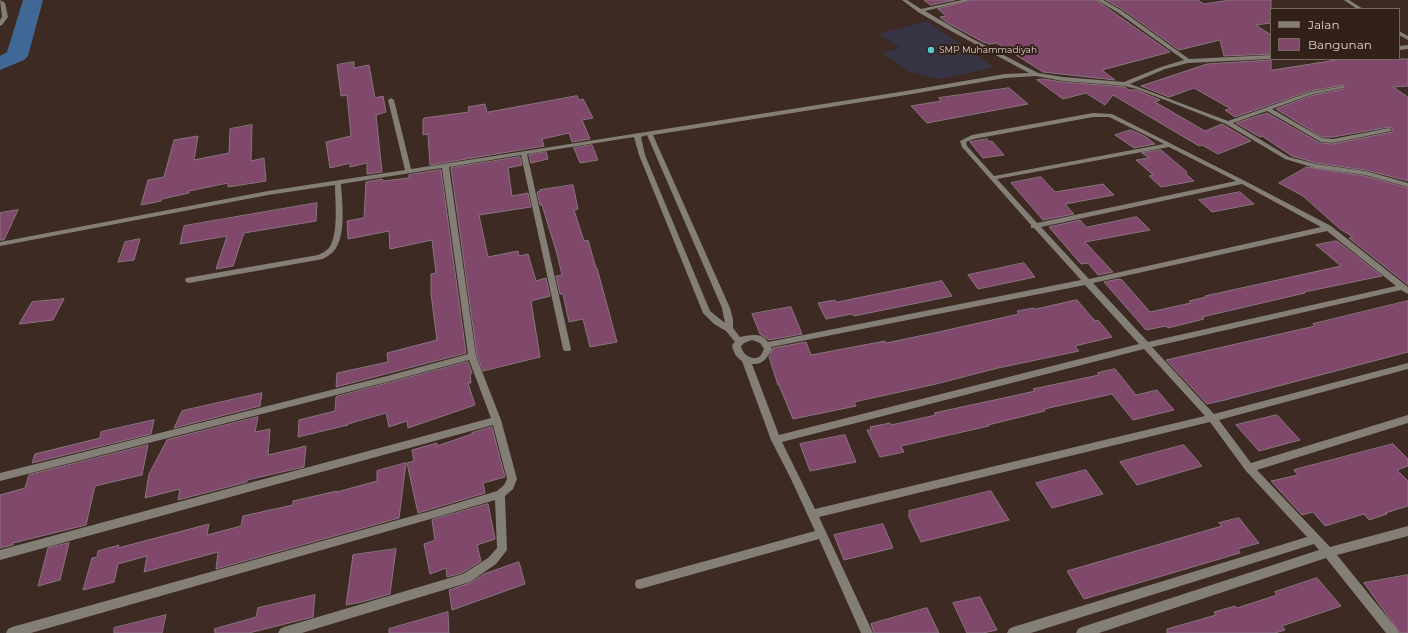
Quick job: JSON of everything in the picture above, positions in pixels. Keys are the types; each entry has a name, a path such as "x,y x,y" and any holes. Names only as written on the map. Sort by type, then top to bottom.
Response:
{"street":[{"path":"904,0 985,49 1036,74"},
{"path":"920,11 968,0"},
{"path":"1099,0 1119,11 1188,61"},
{"path":"1346,0 1358,8"},
{"path":"0,1 4,3 0,24"},
{"path":"1125,84 1163,68 1188,61 1270,57"},
{"path":"0,244 206,204 408,170 1005,76 1036,74 1063,79 1125,84 1139,88 1228,123 1287,158 1315,166 1366,173 1408,185"},
{"path":"1228,123 1312,93 1340,87"},
{"path":"391,100 408,170"},
{"path":"1267,110 1321,140 1333,142 1389,130"},
{"path":"1393,633 1328,552 1249,468 1212,418 1034,226 964,146 963,141 966,139 1103,114 1117,118 1243,182 1328,228 1405,289"},
{"path":"649,133 726,308 729,318 729,329"},
{"path":"637,135 642,155 707,313 716,322 729,329 739,342"},
{"path":"992,178 1171,145"},
{"path":"522,152 567,350"},
{"path":"12,633 500,494 510,486 512,479 496,420 472,356 445,165"},
{"path":"189,280 320,257 330,251 335,245 337,235 338,182"},
{"path":"1034,226 1243,182"},
{"path":"767,345 768,349 764,358 752,362 746,360 737,353 736,349 739,342 752,337 758,338 767,345 1085,282 1328,228"},
{"path":"776,440 1145,346 1405,289"},
{"path":"0,477 472,356"},
{"path":"746,360 776,440 813,514 867,633"},
{"path":"813,514 1212,418 1408,366"},
{"path":"1249,468 1408,419"},
{"path":"0,555 496,420"},
{"path":"284,633 466,578 492,561 502,550 500,494"},
{"path":"1082,633 1328,552 1408,531"},
{"path":"640,584 821,534"},
{"path":"1013,633 1315,539"}],"shaded area":[{"name":"SMP Muhammadiyah","path":"927,21 994,67 940,79 910,72 883,53 900,48 879,34"}],"building":[{"path":"924,0 955,0 931,5"},
{"path":"971,0 1096,0 1170,52 1102,70 1115,80 1043,72 997,43 985,43 946,22 940,17 946,16 938,9"},
{"path":"1106,0 1198,0 1204,4 1230,0 1271,0 1270,23 1256,25 1270,34 1270,54 1224,56 1220,40 1179,50 1122,9"},
{"path":"1408,59 1408,86 1393,87 1408,97 1408,181 1366,170 1316,163 1292,156 1262,136 1260,137 1236,123 1267,113 1320,143 1333,144 1392,132 1392,128 1389,127 1333,137 1322,137 1276,109 1313,95 1343,89 1344,85 1310,91 1235,117 1225,110 1231,109 1194,88 1169,97 1141,86 1207,64 1271,60 1271,70 1336,60"},
{"path":"354,62 354,68 369,65 375,98 383,96 386,112 376,115 382,172 367,174 367,163 350,167 350,163 330,168 326,142 351,136 347,95 341,96 337,65"},
{"path":"1043,79 1125,87 1129,90 1137,90 1160,100 1155,102 1205,131 1222,124 1251,141 1218,154 1202,145 1199,146 1113,95 1105,105 1086,93 1063,99 1037,80"},
{"path":"1009,88 1028,104 927,123 911,106 941,101 939,98"},
{"path":"577,96 579,100 583,99 593,118 582,120 590,139 572,142 569,133 542,139 544,146 430,165 428,134 423,135 424,118 469,112 468,107 485,104 487,112"},
{"path":"252,125 251,161 264,158 266,181 228,187 228,183 189,191 189,193 141,205 148,180 164,177 174,140 198,136 194,160 229,153 230,129"},
{"path":"1131,130 1146,137 1155,144 1134,148 1115,135"},
{"path":"987,139 990,142 992,141 1004,155 983,158 970,142"},
{"path":"592,145 598,160 580,163 574,148"},
{"path":"1161,150 1187,172 1186,174 1194,181 1161,187 1149,176 1153,175 1136,160 1149,158 1142,153"},
{"path":"546,152 548,159 531,163 529,155"},
{"path":"520,157 522,165 508,168 512,196 528,193 531,207 479,215 488,257 518,251 519,256 528,254 536,281 546,278 550,296 531,301 540,357 483,371 477,356 451,168"},
{"path":"1307,167 1365,176 1408,188 1408,285 1349,238 1353,237 1340,229 1303,196 1279,183"},
{"path":"441,170 466,353 336,387 337,373 388,362 387,353 437,340 431,294 431,274 436,273 432,240 390,249 389,231 348,239 347,221 364,218 366,182 382,179 383,181 409,178 409,175"},
{"path":"1041,177 1055,192 1103,184 1114,195 1065,204 1074,214 1043,220 1011,183"},
{"path":"573,185 578,209 574,210 584,241 588,240 617,342 590,347 583,319 569,322 563,294 560,294 556,276 562,275 557,254 537,192 541,191 540,190"},
{"path":"1240,192 1254,204 1212,212 1199,200"},
{"path":"317,203 316,221 244,233 233,266 216,269 227,236 180,244 184,226"},
{"path":"18,210 4,240 0,240 0,213"},
{"path":"1137,217 1150,230 1085,242 1113,272 1098,275 1088,263 1081,264 1049,227 1080,220 1086,227"},
{"path":"140,239 134,260 118,262 125,242"},
{"path":"1337,241 1382,276 1304,292 1305,293 1202,317 1204,319 1168,328 1166,326 1146,330 1104,282 1119,279 1122,280 1150,312 1191,303 1189,301 1206,297 1205,296 1341,266 1316,245"},
{"path":"1024,263 1035,277 978,289 968,275"},
{"path":"942,281 952,296 854,316 852,314 826,319 818,303 835,300 836,302"},
{"path":"64,299 53,320 19,324 32,302"},
{"path":"1077,300 1095,321 1098,320 1112,337 1075,346 1079,351 998,368 936,384 854,402 856,406 793,419 778,385 769,357 773,348 806,342 811,355 885,341 886,343 1019,314 1017,311 1035,309"},
{"path":"1408,301 1408,352 1225,400 1207,404 1166,360 1315,326 1313,324"},
{"path":"791,307 802,334 769,340 760,334 752,314"},
{"path":"468,362 472,373 470,374 471,383 468,383 475,405 408,428 407,421 389,427 386,413 348,425 298,437 299,420 335,411 336,397"},
{"path":"1115,369 1136,395 1157,390 1174,410 1133,420 1112,394 1044,409 1045,411 988,425 989,426 901,446 904,452 880,457 867,430 871,430 870,427 890,423 891,425 936,415 934,413 1035,391 1033,389 1099,375 1098,373"},
{"path":"262,393 260,406 174,428 182,411"},
{"path":"1277,415 1300,440 1259,451 1236,425"},
{"path":"258,417 255,432 270,429 268,455 306,446 304,467 247,480 247,482 178,500 180,489 145,498 149,474 167,440"},
{"path":"154,420 151,434 32,463 35,454 100,438 101,432"},
{"path":"492,427 505,477 483,483 485,493 418,513 407,463 414,461 412,450 437,443 437,446"},
{"path":"845,435 856,462 810,471 800,444"},
{"path":"1393,444 1408,459 1408,466 1397,470 1408,481 1408,506 1369,520 1364,514 1325,526 1313,512 1302,515 1271,481 1298,475 1294,470"},
{"path":"148,445 142,475 95,486 86,525 13,543 13,545 0,548 0,495 25,488 29,475"},
{"path":"1184,445 1202,466 1137,485 1120,462"},
{"path":"406,463 399,518 216,569 218,552 144,572 147,556 118,564 114,582 83,590 92,558 97,557 98,551 119,545 118,548 209,524 207,535 241,526 243,516 293,505 293,501 337,492 377,481 377,471"},
{"path":"1086,470 1103,494 1052,508 1036,483"},
{"path":"991,491 1009,520 921,542 909,517 909,511"},
{"path":"488,504 495,539 477,545 481,561 462,573 447,577 446,568 430,574 424,544 435,540 432,520"},
{"path":"1239,518 1259,543 1238,549 1240,553 1084,599 1067,571 1222,526 1219,523"},
{"path":"883,524 893,548 844,560 834,535"},
{"path":"69,543 60,580 38,586 48,548"},
{"path":"396,549 390,594 346,605 353,555"},
{"path":"519,562 525,584 452,610 449,590 470,583 484,574"},
{"path":"1408,575 1408,633 1400,633 1364,583"},
{"path":"1317,578 1341,606 1282,626 1285,630 1275,633 1167,633 1167,629 1216,615 1214,612 1235,606 1237,608 1277,595 1275,592"},
{"path":"315,595 313,617 249,633 215,633 214,629 256,617 258,608"},
{"path":"980,597 997,630 983,633 967,633 953,603"},
{"path":"927,608 939,633 874,633 871,624"},
{"path":"448,612 449,633 389,633 389,629"},
{"path":"166,615 162,633 114,633 114,628"}],"waterway":[{"path":"0,64 17,56 33,0"}],"place":[{"name":"SMP Muhammadiyah","path":"931,50"}]}
